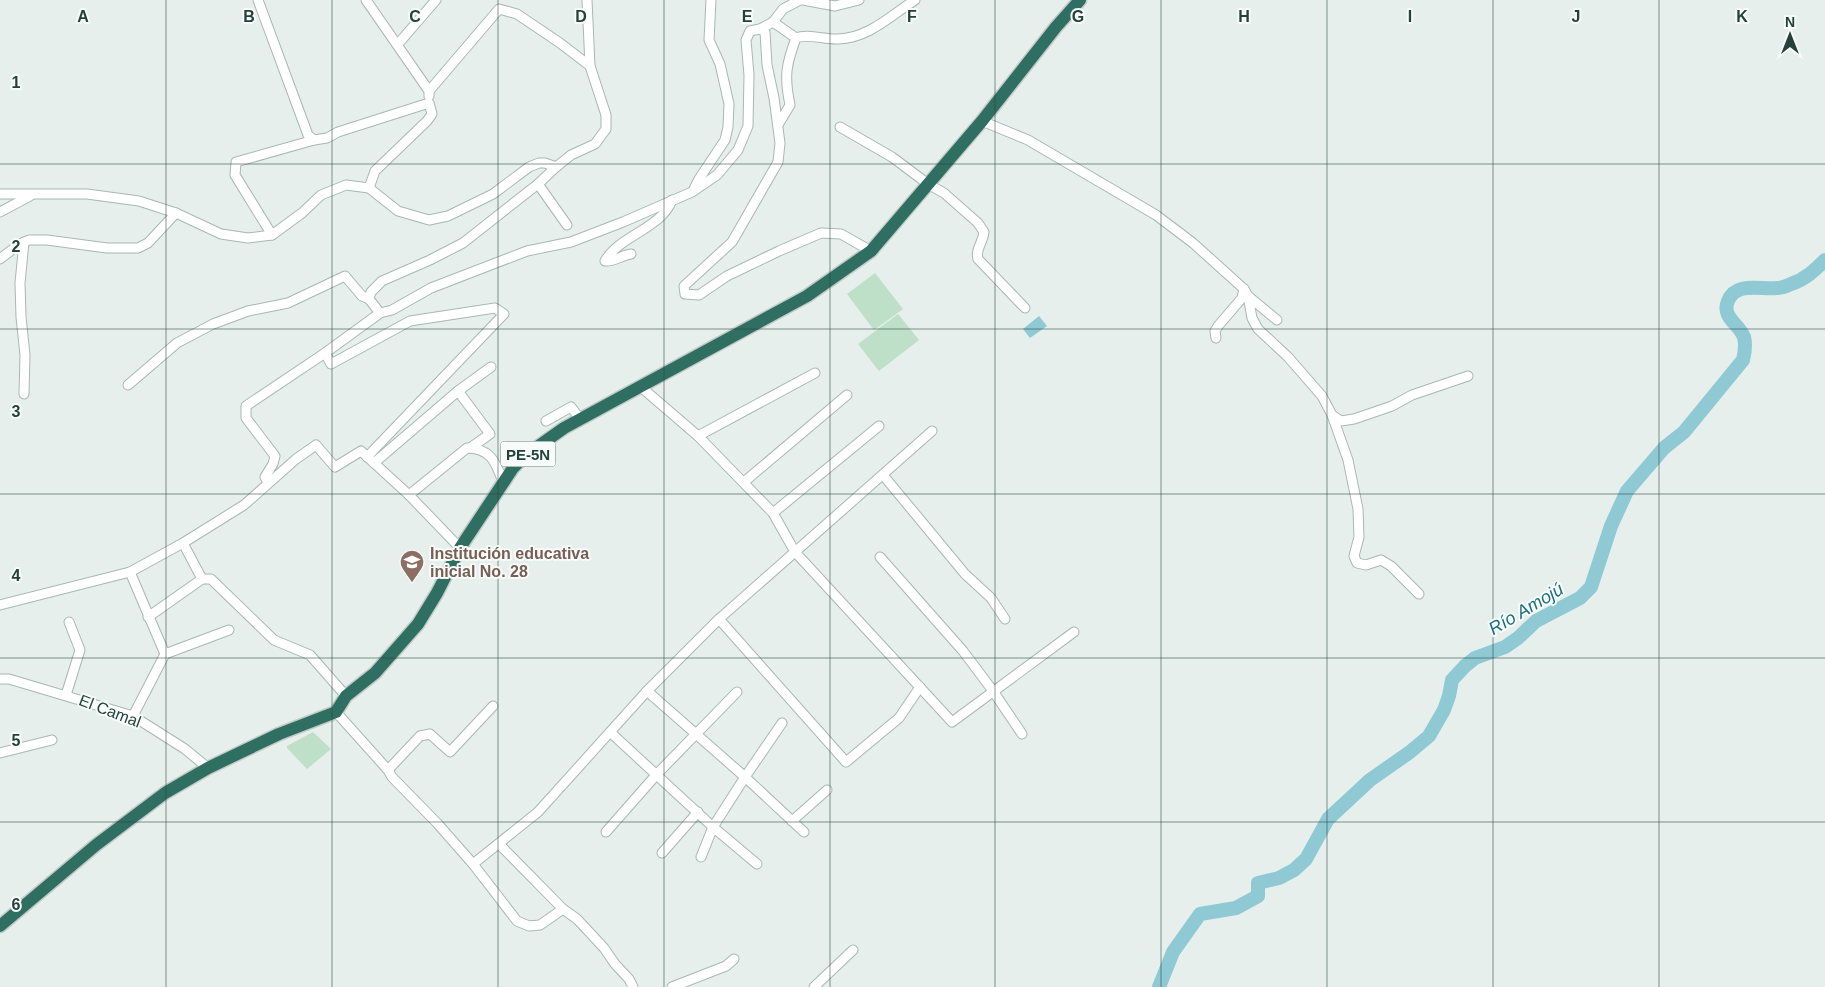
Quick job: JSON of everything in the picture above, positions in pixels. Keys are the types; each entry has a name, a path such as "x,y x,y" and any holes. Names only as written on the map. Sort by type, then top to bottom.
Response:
{"highway":[{"name":"PE-5N","path":"336,712 346,696 375,673 418,624 438,593 460,548 513,468 526,455 545,440 580,419 752,328 799,300 871,251 982,121 1052,31 1080,0"},
{"path":"0,926 96,845 166,793 208,768 279,734 336,712"}],"street":[{"path":"258,0 308,135 314,140"},
{"path":"367,0 429,91 429,103 432,114 375,171 369,188"},
{"path":"398,44 436,0"},
{"path":"369,299 371,292 382,281 463,243 538,184 571,155 595,144 606,129 606,114 590,66 587,0"},
{"path":"692,192 699,178 725,140 728,127 729,104 720,64 709,40 711,0"},
{"path":"460,548 409,495 361,451 335,467 316,445 268,483 265,477 273,464 275,456 246,418 246,406 325,353 380,313 392,310 431,288 526,251 571,242 692,192 717,175 738,150 748,126 749,75 746,40 750,31 760,29 773,22 783,9 802,0 835,6 858,0"},
{"path":"778,125 790,105 786,83 786,66 796,38 802,35 840,40 869,32 915,0"},
{"path":"429,91 499,9 516,14 560,43 590,66"},
{"path":"773,22 796,38"},
{"path":"760,29 765,32 767,66 778,125 780,143 778,162 732,242 684,286 685,294 699,295 727,276 822,233 841,234 871,251"},
{"path":"272,235 235,175 236,162 327,138 338,132 429,103"},
{"path":"982,121 1028,140 1156,215 1193,243 1277,320"},
{"path":"840,127 892,157 944,194 981,227 984,234 977,252 978,259 1025,308"},
{"path":"0,194 87,194 139,201 176,213 221,234 248,238 272,235 302,213 321,195 346,186 369,188 398,211 429,220 448,216 493,194 538,162 556,167"},
{"path":"538,184 567,225"},
{"path":"0,212 32,195"},
{"path":"631,254 625,254 605,261 623,244 659,219 669,208 672,200"},
{"path":"0,259 29,240 47,240 107,248 138,248 148,243 176,213"},
{"path":"24,242 20,283 25,355 24,394"},
{"path":"128,385 177,342 213,324 248,311 288,304 345,276 362,296 369,299 380,313"},
{"path":"1216,338 1215,331 1218,326 1246,292"},
{"path":"1246,292 1252,318 1258,329 1288,357 1322,396 1332,415 1348,460 1358,509 1359,537 1354,556 1357,563 1366,564 1381,560 1391,566 1419,594"},
{"path":"325,353 331,364 410,321 495,308 504,314 370,460"},
{"path":"370,460 491,367"},
{"path":"698,436 815,373"},
{"path":"1332,415 1341,420 1354,419 1392,406 1412,394 1468,376"},
{"path":"641,387 698,436 773,512 795,552 952,722 1074,632"},
{"path":"409,495 464,450 490,434 458,391"},
{"path":"744,482 847,395"},
{"path":"546,421 571,407 580,419"},
{"path":"773,512 879,426"},
{"path":"473,864 538,812 647,691 719,619 932,431"},
{"path":"470,448 494,458 504,482"},
{"path":"0,606 130,572 184,543 244,505 296,459"},
{"path":"883,475 964,574 991,598 1006,619"},
{"path":"184,543 202,579"},
{"path":"880,557 963,651 1022,734"},
{"path":"130,572 165,654"},
{"path":"148,617 202,579 211,579 274,640 310,655 346,696"},
{"path":"719,619 846,762 899,718 920,687"},
{"path":"66,695 80,650 69,622"},
{"path":"133,716 165,654 229,630"},
{"name":"El Camal","path":"0,679 9,679 133,716 186,749 208,768"},
{"path":"647,691 745,776 804,832"},
{"path":"606,832 657,774 737,692"},
{"path":"388,770 420,736 430,734 450,752 494,706"},
{"path":"336,712 388,770 392,777 437,823 473,864 517,921 529,926 540,925 563,909"},
{"path":"701,857 713,827 745,776 782,723"},
{"path":"610,732 713,827 758,864"},
{"path":"0,753 52,740"},
{"path":"792,820 827,790"},
{"path":"662,853 698,812"},
{"path":"499,844 563,909 577,919 604,948 629,979 633,987"},
{"path":"814,987 853,950"},
{"path":"672,987 718,970 734,959"}],"green space":[{"path":"875,273 903,309 874,330 847,294"},
{"path":"898,314 919,340 879,371 858,344"},
{"path":"313,732 331,749 307,769 287,746"}],"water":[{"path":"1039,316 1047,326 1030,338 1023,329"}],"waterway":[{"name":"Río Amojú","path":"1159,987 1173,952 1200,914 1236,908 1258,896 1258,883 1279,878 1294,870 1306,859 1328,819 1370,780 1429,736 1444,710 1452,680 1465,666 1475,658 1505,647 1536,621 1580,598 1591,587 1611,526 1627,491 1664,448 1684,432 1743,360 1744,337 1729,316 1726,307 1732,295 1743,289 1779,288 1796,282 1814,271 1825,260"}],"place":[{"name":"Institución educativa inicial No. 28","path":"412,583"}]}
